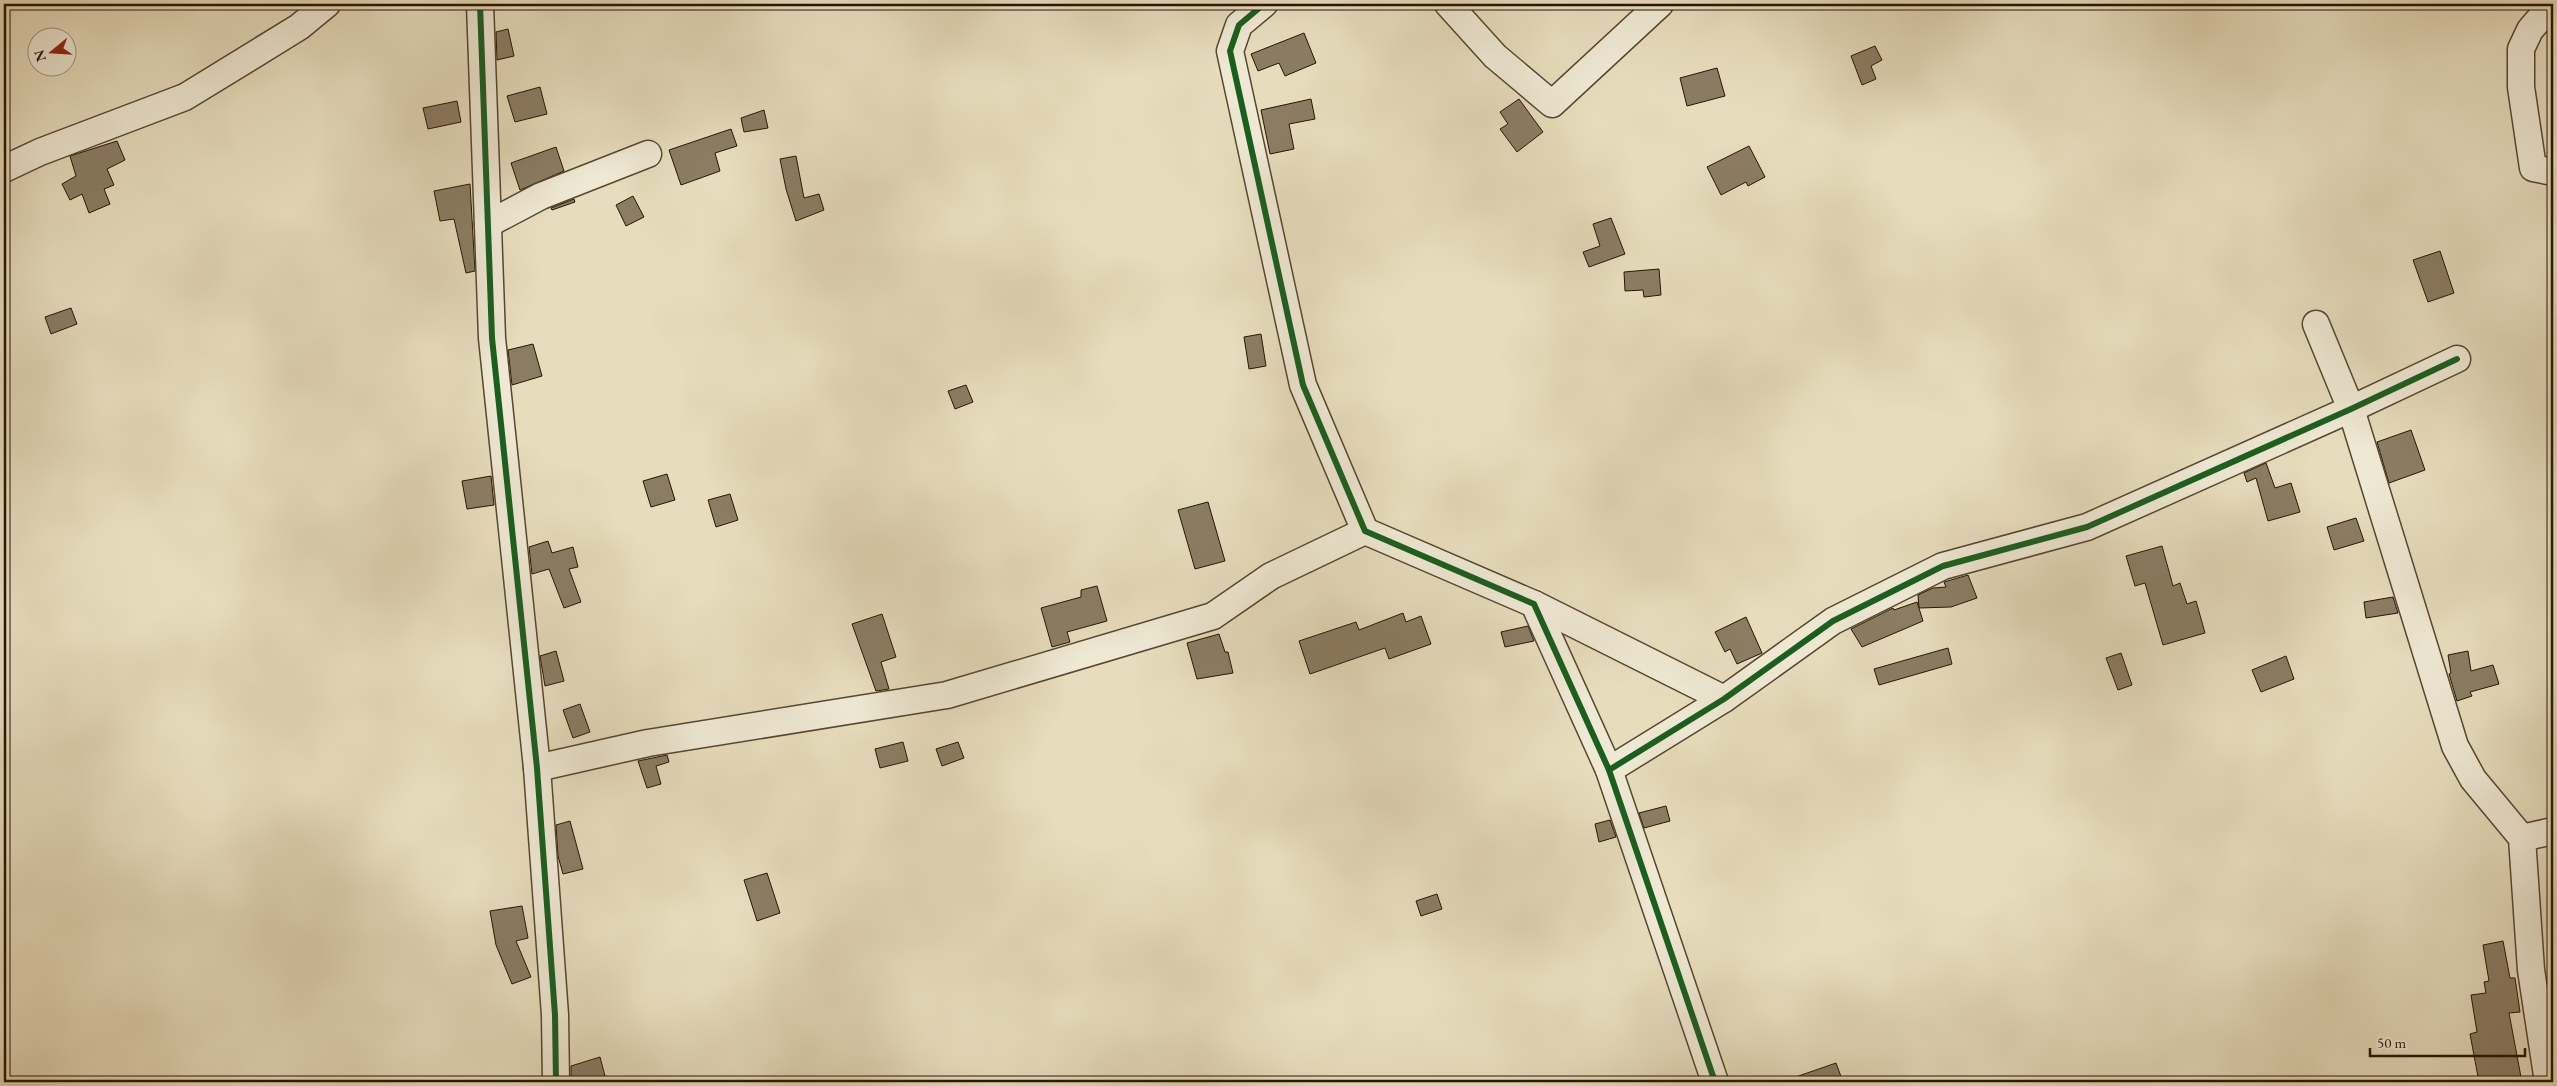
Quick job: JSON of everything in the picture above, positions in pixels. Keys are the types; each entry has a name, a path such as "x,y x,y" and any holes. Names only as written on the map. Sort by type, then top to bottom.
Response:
{"street":[{"path":"4,169 40,152 185,97 299,27 328,4"},
{"path":"480,4 492,338 538,768 555,1015 556,1082"},
{"path":"1264,4 1239,25 1230,51 1303,385 1365,531 1534,604 1724,699"},
{"path":"1448,4 1495,56 1552,104 1660,4"},
{"path":"2553,12 2542,16 2530,30 2521,48 2521,87 2533,168 2553,172"},
{"path":"488,224 541,196 648,154"},
{"path":"2316,324 2351,410 2455,746 2473,779 2522,838 2531,970 2548,1082"},
{"path":"1609,770 1724,699 1832,621 1943,566 2087,527 2351,410 2457,359"},
{"path":"538,768 648,744 947,695 1213,616 1271,576 1365,531"},
{"path":"1534,604 1609,770 1714,1082"},
{"path":"2522,838 2553,831"}],"building":[{"path":"508,29 514,56 497,60 496,32"},
{"path":"1304,33 1316,63 1285,76 1279,63 1258,71 1251,54"},
{"path":"1875,46 1882,60 1871,66 1876,79 1862,85 1851,56"},
{"path":"1717,68 1725,96 1687,106 1680,78"},
{"path":"540,87 547,114 515,122 507,96"},
{"path":"1311,99 1315,119 1289,124 1294,149 1270,154 1261,110"},
{"path":"1519,99 1543,132 1517,152 1500,129 1508,124 1500,112"},
{"path":"457,101 461,122 428,129 423,108"},
{"path":"764,110 768,128 744,132 741,118"},
{"path":"731,129 737,146 715,153 720,171 681,185 669,150"},
{"path":"117,141 125,160 107,169 114,185 104,189 110,204 89,213 82,194 70,200 62,184 76,176 70,156"},
{"path":"1749,146 1765,177 1748,186 1746,182 1721,195 1707,167"},
{"path":"556,147 564,171 520,190 511,163"},
{"path":"796,156 804,198 819,194 824,210 796,221 786,189 780,159"},
{"path":"470,184 475,271 466,273 454,219 440,221 434,191"},
{"path":"633,196 644,217 626,226 616,205"},
{"path":"574,199 575,202 552,210 551,208"},
{"path":"1611,218 1625,254 1589,267 1583,252 1600,246 1593,224"},
{"path":"2440,251 2454,293 2428,302 2413,260"},
{"path":"1659,269 1661,295 1644,297 1643,290 1625,291 1624,272"},
{"path":"71,308 77,324 51,334 45,317"},
{"path":"1261,334 1266,366 1249,369 1244,337"},
{"path":"533,344 542,376 512,385 508,350"},
{"path":"966,385 973,402 955,409 948,391"},
{"path":"2411,430 2425,470 2389,483 2377,442"},
{"path":"2266,463 2275,488 2291,483 2300,512 2268,521 2256,478 2247,482 2244,473"},
{"path":"667,474 675,500 651,507 643,481"},
{"path":"491,476 494,505 467,509 462,481"},
{"path":"730,494 738,520 716,527 708,500"},
{"path":"1208,502 1225,561 1195,569 1178,510"},
{"path":"2356,518 2364,541 2334,550 2327,527"},
{"path":"548,541 552,553 573,547 578,567 569,569 581,602 564,608 549,569 532,574 529,547"},
{"path":"2162,546 2173,586 2180,583 2187,604 2196,601 2205,633 2163,645 2145,583 2135,586 2126,556"},
{"path":"1968,575 1977,598 1951,607 1919,608 1918,595 1933,588 1946,587 1944,582"},
{"path":"1097,586 1107,621 1067,632 1070,642 1052,647 1041,608 1081,597 1081,590"},
{"path":"2393,597 2398,613 2366,618 2364,602"},
{"path":"1917,602 1923,621 1862,647 1851,629 1893,608 1894,610"},
{"path":"1403,613 1406,622 1421,616 1431,644 1389,659 1385,648 1310,674 1299,641 1356,622 1359,630"},
{"path":"882,614 896,657 881,662 889,689 876,691 852,624"},
{"path":"1746,617 1762,653 1737,664 1730,649 1725,652 1715,632"},
{"path":"1528,626 1534,641 1505,647 1501,632"},
{"path":"1219,634 1225,652 1228,652 1233,673 1197,679 1187,643"},
{"path":"1948,648 1952,664 1879,685 1874,669"},
{"path":"556,651 564,681 545,686 540,656"},
{"path":"2468,651 2471,671 2493,665 2499,684 2470,692 2472,696 2457,701 2449,674 2451,673 2448,655"},
{"path":"2121,653 2132,685 2118,690 2106,658"},
{"path":"2286,656 2294,679 2261,692 2252,670"},
{"path":"580,704 590,732 573,738 563,710"},
{"path":"903,742 908,761 880,768 875,749"},
{"path":"958,742 964,758 942,766 936,749"},
{"path":"667,755 669,762 656,766 661,784 647,788 638,761"},
{"path":"1666,806 1670,821 1644,828 1639,813"},
{"path":"1610,820 1616,837 1599,842 1595,824"},
{"path":"570,821 583,869 563,874 558,856 556,825"},
{"path":"767,873 780,913 757,921 744,880"},
{"path":"1437,894 1442,909 1421,916 1416,901"},
{"path":"522,906 528,938 516,941 531,977 512,984 496,945 490,911"},
{"path":"2503,941 2510,978 2515,978 2520,1012 2509,1013 2521,1077 2495,1082 2479,1082 2470,1034 2477,1032 2471,995 2486,993 2484,982 2489,981 2483,945"},
{"path":"600,1057 605,1076 585,1082 571,1082 571,1066"},
{"path":"1836,1063 1843,1082 1788,1082 1787,1080"}],"cycle path":[{"path":"480,4 492,338 537,768 555,1015 556,1082"},
{"path":"1264,4 1239,25 1230,51 1303,385 1365,531 1534,604 1609,770 1715,1082"},
{"path":"1609,770 1724,699 1833,621 1943,566 2087,527 2351,409 2457,359"}]}
